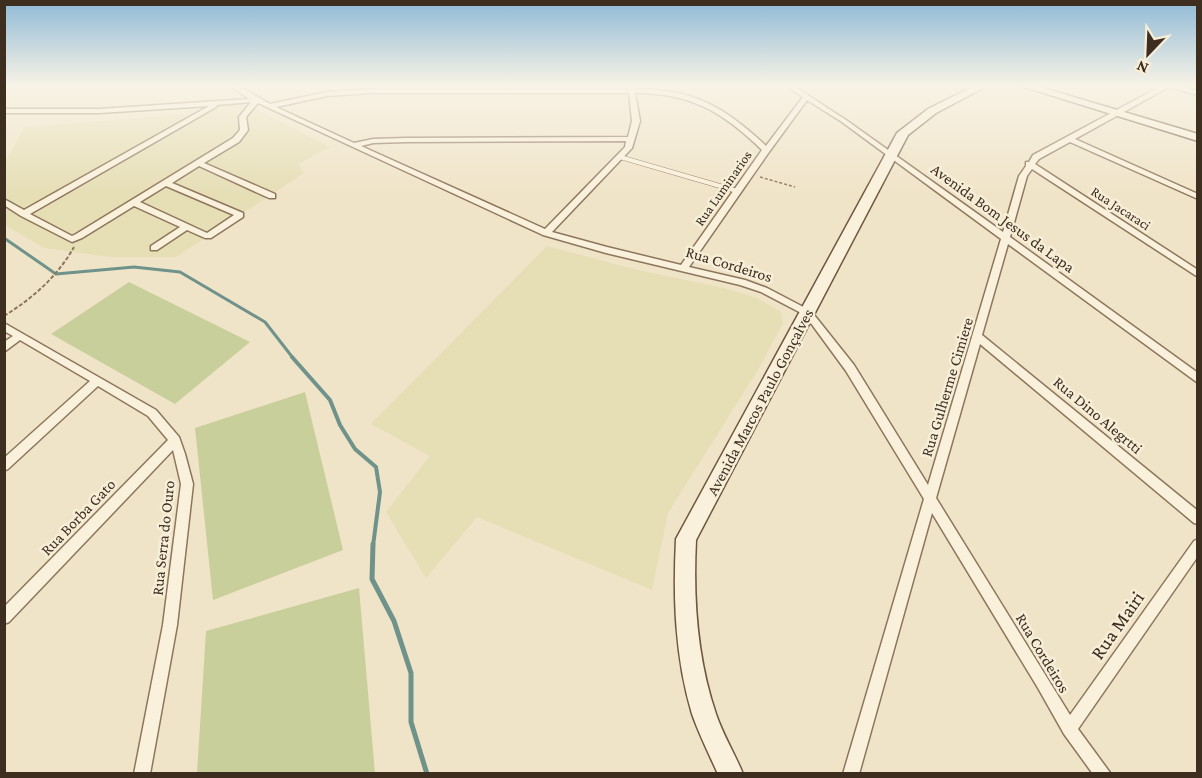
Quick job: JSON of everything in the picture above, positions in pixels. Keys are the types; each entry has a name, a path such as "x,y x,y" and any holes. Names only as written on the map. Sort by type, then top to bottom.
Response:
{"street":[{"path":"24,214 186,121"},
{"path":"4,201 24,214 72,238 79,236 236,140 244,130 243,121"},
{"name":"Rua Cordeiros","path":"302,121 546,233 753,286 808,313 850,368 930,496 1069,729 1103,774"},
{"path":"546,233 620,157 632,139 636,121"},
{"path":"735,121 766,150"},
{"name":"Rua Luminarios","path":"684,267 788,121"},
{"name":"Avenida Bom Jesus da Lapa","path":"843,121 1197,379"},
{"name":"Avenida Marcos Paulo Gonçalves","path":"731,774 705,715 686,636 684,570 686,539 881,177 890,155 910,126 917,121"},
{"path":"1029,164 1036,157 1101,121"},
{"path":"1143,121 1197,138"},
{"path":"353,145 373,141 406,140 632,139"},
{"path":"1070,139 1197,196"},
{"path":"199,163 272,196"},
{"name":"Rua Gulherme Cimiere","path":"851,774 1018,192 1029,164"},
{"name":"Rua Jacaraci","path":"1029,164 1196,271"},
{"path":"133,202 208,236 240,215 166,183"},
{"path":"154,248 187,226"},
{"name":"Rua Serra do Ouro","path":"4,326 152,413 168,429 175,440 186,474 188,484 186,505 170,625 141,773"},
{"path":"4,348 20,336"},
{"name":"Rua Dino Alegrtti","path":"978,337 1197,519"},
{"path":"4,466 97,381"},
{"name":"Rua Borba Gato","path":"4,617 175,440"},
{"name":"Rua Mairi","path":"1069,729 1197,545"}],"lane":[{"path":"620,157 737,191"}],"path":[{"path":"749,173 795,187"},
{"path":"4,316 39,291 71,254 79,236"}],"shaded area":[{"path":"96,121 280,121 330,147 298,164 304,173 176,257 110,257 44,248 5,225 5,162 25,127"},
{"path":"547,246 634,269 728,289 757,298 781,312 783,323 759,368 668,513 652,590 477,517 426,578 386,512 430,456 371,424"}],"green space":[{"path":"129,282 250,342 175,404 51,334"},
{"path":"305,392 343,550 213,600 195,428"},
{"path":"359,588 375,773 197,773 206,631"}],"waterway":[{"path":"4,238 56,274 134,267 180,272 265,322 293,358"},
{"path":"292,357 330,400 340,425 355,449 376,467 380,492 373,546"},
{"path":"373,544 372,579 394,621 411,673 411,722 427,774"}]}
